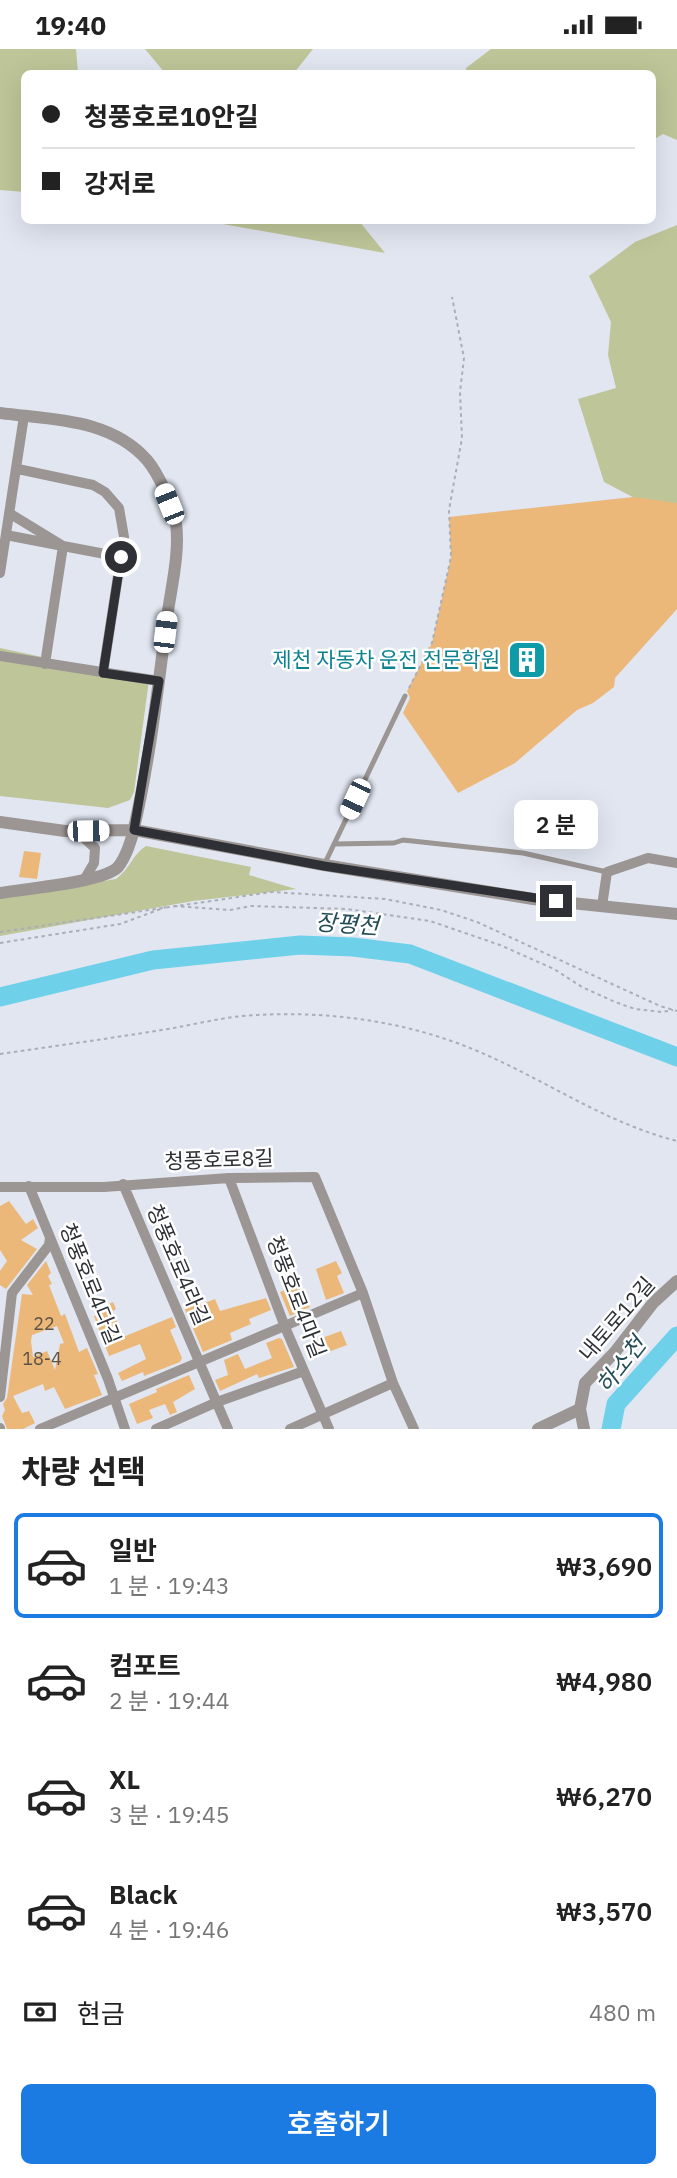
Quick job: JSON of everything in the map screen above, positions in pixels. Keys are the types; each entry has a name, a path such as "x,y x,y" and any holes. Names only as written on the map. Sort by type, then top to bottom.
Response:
{"street":[{"path":"0,413 88,425 112,433 131,444 149,462 159,479 176,522 159,681 134,830 118,867 84,880 0,893"},
{"path":"0,573 24,416"},
{"path":"18,469 93,485 105,492 119,508 124,537 103,673"},
{"path":"9,513 62,546"},
{"path":"6,535 121,557"},
{"path":"45,664 62,546"},
{"path":"0,656 159,681"},
{"path":"0,822 65,831 134,830 324,866 533,899 677,915"},
{"path":"65,831 83,837 95,848 94,863 84,880"},
{"path":"602,906 607,872 648,858 677,863"},
{"name":"청풍호로8길","path":"0,1187 104,1187 229,1178 315,1177 363,1293 393,1383 414,1429"},
{"name":"청풍호로4마길","path":"229,1178 285,1327 329,1429"},
{"name":"청풍호로4라길","path":"123,1184 228,1429"},
{"name":"청풍호로4다길","path":"29,1186 125,1429"},
{"path":"0,1397 4,1332 12,1293 49,1245 50,1238"},
{"name":"내토로12길","path":"580,1409 585,1383 615,1352 653,1303 677,1281"},
{"path":"0,1293 12,1293"},
{"path":"40,1429 363,1293"},
{"path":"156,1429 217,1402 304,1371"},
{"path":"289,1429 393,1383"},
{"path":"538,1429 580,1409 584,1429"}],"lane":[{"path":"324,866 405,696"},
{"path":"334,844 394,843 403,840 523,853 607,872"}],"path":[{"path":"405,696 432,643 452,557 449,510 462,438 460,392 464,358 452,297"},
{"path":"0,932 272,892 386,899 477,922 660,1006 676,1010"},
{"path":"0,943 120,924 170,905 230,910 251,906 347,909 430,921 500,945 554,969 582,987 615,1002 635,1009 662,1012 676,1010"},
{"path":"0,1054 255,1015 315,1015 376,1021 416,1030 470,1048 595,1112 648,1133 677,1141"}],"green space":[{"path":"0,49 76,49 78,70 21,70 21,192 0,190"},
{"path":"145,49 313,49 296,70 162,70"},
{"path":"491,49 677,49 677,140 663,134 656,138 656,70 466,68"},
{"path":"223,224 361,224 385,253"},
{"path":"677,225 677,509 648,505 604,482 578,399 616,388 608,355 611,322 589,276 635,242"},
{"path":"0,648 149,680 134,792 130,800 108,808 0,796"},
{"path":"146,846 251,867 249,875 296,889 193,901 0,936 0,898 116,879"}],"building":[{"name":"제천 자동차 운전 전문학원","path":"633,497 677,503 677,609 615,678 614,687 593,703 577,710 515,763 458,793 403,713 410,698 407,691 432,643 451,557 449,517"},
{"path":"24,851 41,853 37,879 19,877"},
{"path":"9,1201 26,1224 33,1219 38,1228 21,1240 37,1249 6,1289 0,1285 0,1271 7,1261 0,1250 0,1206"},
{"path":"46,1261 51,1273 48,1276 52,1284 49,1285 61,1316 65,1314 79,1352 87,1348 98,1374 94,1375 102,1395 65,1409 54,1387 45,1391 43,1384 13,1396 22,1413 29,1411 35,1423 23,1429 7,1429 2,1416 5,1410 3,1404 7,1398 22,1294 33,1295 27,1285","holes":["57,1326 64,1343 60,1344 55,1370 47,1351 33,1357 32,1335"]},
{"path":"336,1261 342,1273 337,1276 344,1293 326,1300 316,1269"},
{"path":"299,1284 310,1307 290,1316 280,1292"},
{"path":"266,1298 271,1310 249,1319 251,1324 230,1333 232,1340 203,1352 184,1307 193,1304 194,1307 215,1299 220,1311"},
{"path":"113,1302 116,1309 113,1311 123,1337 172,1317 176,1327 170,1330 182,1358 180,1362 122,1381 118,1373 146,1359 140,1344 109,1356 94,1316 97,1315 98,1309"},
{"path":"341,1331 347,1345 312,1358 308,1349 313,1347 311,1342"},
{"path":"282,1339 294,1367 259,1378 257,1374 220,1391 215,1380 228,1375 224,1360 238,1354 245,1369 272,1358 266,1343"},
{"path":"189,1375 195,1389 173,1402 177,1412 170,1415 165,1404 149,1410 153,1418 137,1424 129,1404"}],"waterway":[{"name":"장평천","path":"0,997 153,960 300,945 353,947 410,954 677,1057"},
{"name":"하소천","path":"611,1429 616,1404 677,1336"}],"place":[{"name":"제천 자동차 운전 전문학원","path":"527,660"}],"route":[{"path":"121,557 103,673 159,681 134,830 324,866 556,901"}]}
